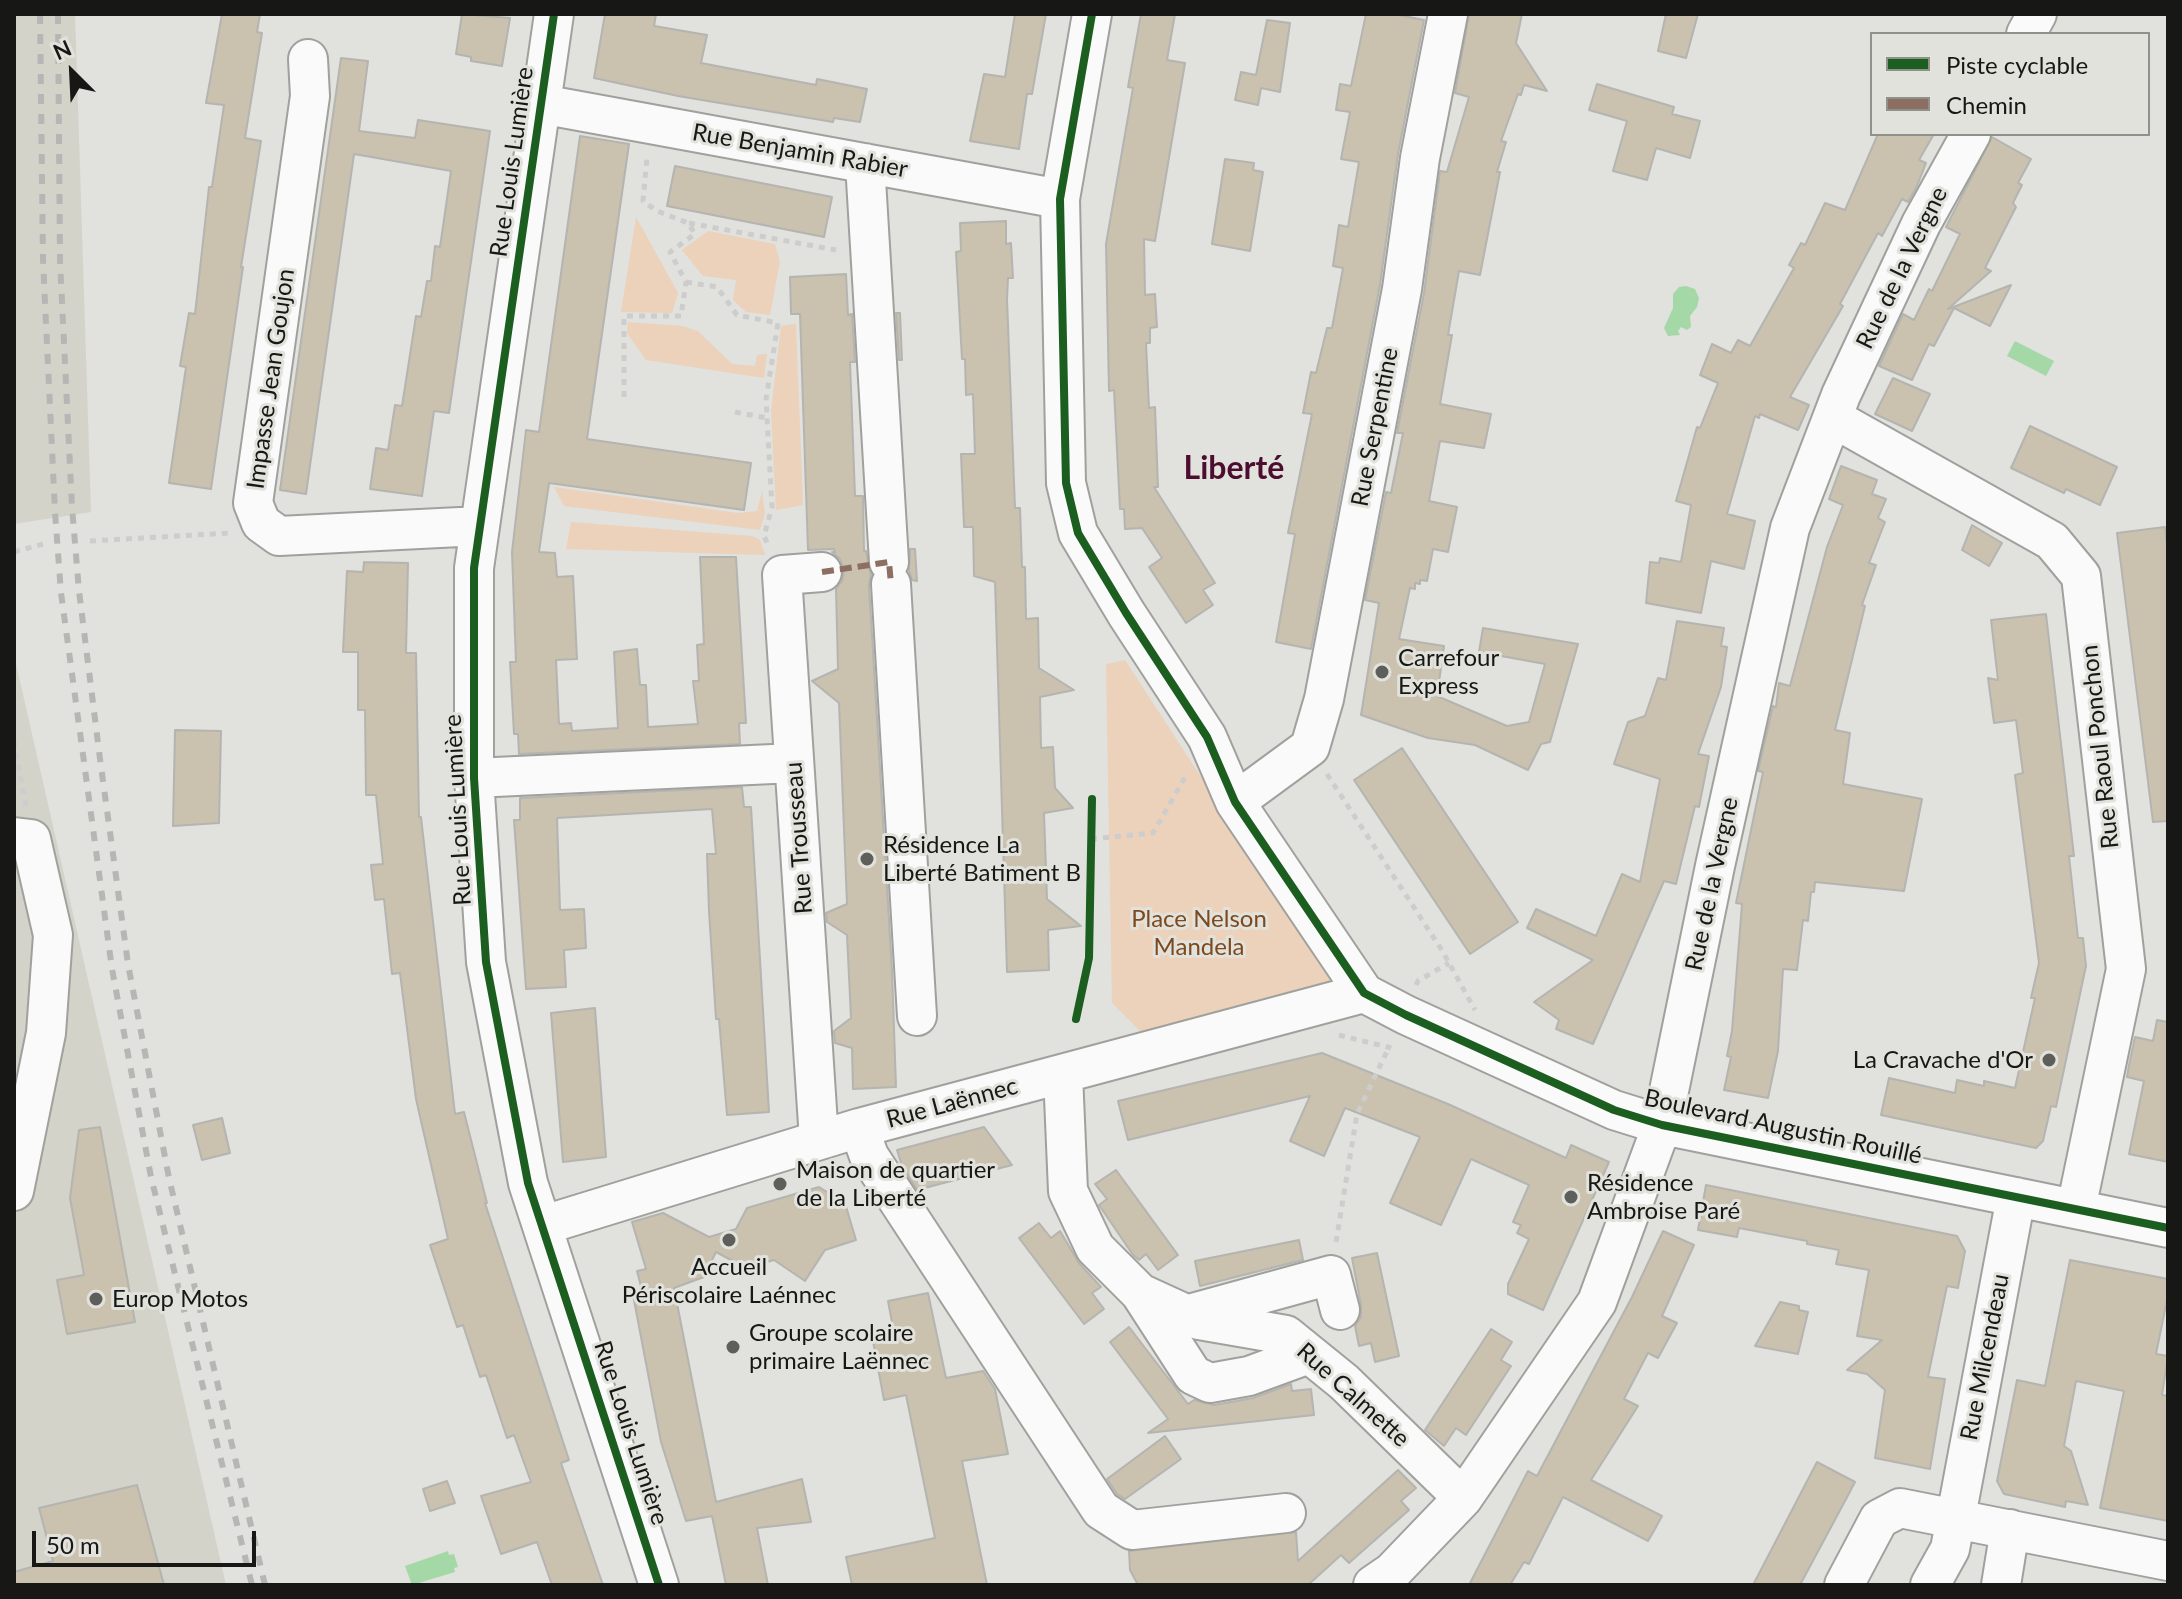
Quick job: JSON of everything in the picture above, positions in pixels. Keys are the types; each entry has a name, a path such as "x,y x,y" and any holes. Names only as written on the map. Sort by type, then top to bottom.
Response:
{"street":[{"name":"Rue Louis Lumière","path":"554,14 474,568 474,778 486,962 528,1183 659,1585"},
{"path":"1092,14 1060,199 1066,483 1078,533 1207,737 1235,802 1364,993"},
{"name":"Rue Serpentine","path":"1310,747 1324,699 1402,289 1420,158 1448,14"},
{"path":"2027,32 2037,14"},
{"name":"Impasse Jean Goujon","path":"308,59 310,96 253,503 261,523 279,536 480,526"},
{"name":"Rue Benjamin Rabier","path":"541,104 1060,199"},
{"name":"Rue de la Vergne","path":"1373,1585 1392,1572 1463,1498 1597,1302 1662,1125 1715,866 1790,528 1841,395 1921,224 1970,136"},
{"path":"865,163 917,1016"},
{"name":"Rue Raoul Ponchon","path":"1833,418 2052,541 2081,576 2126,969 2076,1209"},
{"path":"782,575 822,572"},
{"name":"Rue Trousseau","path":"782,575 819,1140"},
{"path":"1235,802 1310,747"},
{"path":"474,778 794,763"},
{"path":"14,1191 46,1033 53,935 22,838"},
{"name":"Boulevard Augustin Rouillé","path":"1364,993 1398,1031 1662,1125 2168,1228"},
{"name":"Rue Laënnec","path":"544,1225 859,1128 1364,993"},
{"name":"Rue Calmette","path":"1063,1074 1068,1191 1095,1248 1140,1293 1199,1320 1286,1335 1344,1382 1463,1498"},
{"path":"859,1128 869,1156 1101,1510 1132,1530 1286,1513"},
{"name":"Rue Milcendeau","path":"1930,1585 1952,1533 2016,1197"},
{"path":"1140,1293 1193,1375 1210,1383 1249,1376 1309,1354"},
{"path":"1186,1314 1336,1293"},
{"path":"1844,1585 1879,1519 1900,1508 1952,1533 2010,1529 2168,1561"},
{"path":"2001,1585 2010,1529"}],"path":[{"path":"650,124 643,201 657,211 688,223 835,250 870,249"},
{"path":"624,397 624,316 681,316 686,282 670,252 695,234 688,223"},
{"path":"686,282 717,287 737,315 778,323 766,399 772,507 764,536 782,575"},
{"path":"735,412 767,418"},
{"path":"90,541 240,532 261,523"},
{"path":"14,552 43,544"},
{"path":"1091,839 1153,833 1207,737"},
{"path":"14,741 22,838"},
{"path":"1310,747 1449,963 1475,1010 1489,1016"},
{"path":"1336,1293 1357,1114 1398,1031 1418,981 1449,963"},
{"path":"1337,1034 1398,1031"},
{"path":"1398,1031 1403,1053"}],"shaded area":[{"path":"14,14 75,14 91,512 14,524"},
{"path":"1679,287 1695,289 1699,298 1690,316 1691,327 1687,330 1681,327 1678,331 1680,335 1668,336 1664,328 1673,308 1673,294"},
{"path":"2015,341 2054,361 2046,376 2007,356"},
{"path":"14,655 226,1585 14,1585"},
{"path":"448,1551 449,1555 454,1554 458,1567 454,1568 455,1572 412,1585 405,1566"}],"green space":[{"path":"636,217 678,293 672,313 621,312"},
{"path":"708,231 775,244 780,261 770,315 746,312 733,300 736,280 703,276 682,250"},
{"path":"628,322 682,326 698,331 732,364 755,366 757,355 767,354 764,378 646,360 627,333"},
{"path":"796,324 803,505 776,510 771,411 781,326"},
{"path":"554,487 738,513 757,511 762,491 765,514 760,530 564,506"},
{"path":"571,522 752,536 760,540 765,555 566,549"},
{"name":"Place Nelson Mandela","path":"1125,660 1333,980 1317,998 1145,1036 1112,1003 1106,664"}],"building":[{"path":"222,14 260,14 257,32 262,33 245,138 261,141 211,489 169,483 186,367 180,366 189,313 195,314 209,187 212,187 224,105 206,103"},
{"path":"462,14 510,18 502,66 471,61 471,57 456,54"},
{"path":"605,14 656,14 654,26 707,35 701,63 816,85 817,79 867,89 860,122 834,118 833,122 678,96 594,78"},
{"path":"1015,14 1046,14 1032,94 1027,94 1019,149 970,141 984,74 1005,77"},
{"path":"1141,14 1175,14 1167,60 1185,63 1155,241 1144,239 1145,295 1155,294 1157,327 1150,328 1150,343 1146,343 1149,408 1155,407 1158,487 1154,487 1215,583 1203,590 1213,605 1186,623 1149,567 1162,558 1142,528 1125,529 1124,509 1120,509 1114,390 1109,391 1106,244 1133,88 1128,87"},
{"path":"1366,14 1394,14 1424,20 1398,154 1380,285 1311,649 1276,642 1295,534 1288,533 1312,414 1303,413 1311,372 1316,373 1327,328 1332,328 1343,268 1333,266 1339,225 1348,227 1359,162 1341,159 1350,112 1336,110 1340,84 1351,86"},
{"path":"1469,14 1522,14 1516,43 1547,91 1524,85 1521,95 1518,94 1501,141 1506,142 1497,172 1500,172 1480,275 1459,271 1440,404 1491,414 1484,448 1440,441 1429,501 1457,507 1448,552 1433,549 1427,581 1420,580 1420,584 1415,583 1415,589 1410,588 1399,639 1444,646 1437,696 1507,726 1529,722 1545,664 1479,652 1483,628 1578,644 1550,742 1541,744 1528,770 1475,745 1428,738 1361,715 1379,603 1365,600 1386,492 1391,493 1403,433 1397,433 1424,293 1440,171 1447,172 1469,97 1455,93"},
{"path":"1666,14 1698,14 1686,58 1658,51"},
{"path":"1267,20 1290,23 1280,92 1261,88 1258,105 1235,100 1241,72 1256,75"},
{"path":"341,58 368,61 359,131 415,138 418,120 490,131 449,413 434,411 422,496 370,489 376,448 388,450 395,405 402,406 416,316 421,317 427,281 431,281 435,246 440,247 451,171 354,154 306,494 280,490"},
{"path":"1597,84 1674,107 1672,114 1700,121 1690,158 1656,148 1647,180 1613,171 1627,121 1589,110"},
{"path":"580,136 629,144 587,439 751,463 744,510 549,483 539,552 555,553 557,577 573,576 577,659 556,660 559,724 571,723 572,731 618,728 614,652 637,649 640,685 646,685 648,727 698,724 693,681 699,681 697,645 704,644 700,557 736,557 746,723 739,723 740,744 519,754 518,734 514,734 510,662 516,662 512,552 526,430 539,432"},
{"path":"1877,136 1933,136 1919,160 1926,163 1917,186 1908,202 1902,199 1882,236 1878,233 1840,304 1843,306 1790,397 1809,405 1798,430 1760,414 1759,418 1755,416 1727,514 1755,521 1744,569 1711,561 1701,613 1646,603 1650,562 1659,563 1660,558 1681,562 1691,505 1676,501 1697,427 1700,428 1718,383 1700,375 1712,344 1731,353 1738,340 1750,346 1794,268 1789,265 1801,243 1805,245 1825,203 1845,210"},
{"path":"1992,137 2031,159 2018,183 2022,185 2013,203 2016,207 1985,268 1991,271 1948,309 2011,285 1990,326 1954,308 1934,346 1929,344 1912,380 1879,366 1903,314 1914,320 1929,289 1932,291 1960,234 1946,227"},
{"path":"1225,159 1254,163 1253,170 1263,172 1250,251 1212,244"},
{"path":"675,166 832,197 824,237 667,206"},
{"path":"1006,221 1006,244 1011,243 1013,278 1008,278 1007,299 1015,508 1020,508 1026,619 1038,618 1039,668 1074,690 1040,697 1041,748 1053,747 1055,788 1073,808 1044,813 1047,899 1081,926 1048,930 1049,970 1007,972 995,582 974,576 973,527 964,527 961,454 975,454 973,394 966,395 965,359 962,359 956,252 961,251 960,223"},
{"path":"846,274 855,362 850,362 855,496 863,496 864,551 871,575 869,585 896,1087 853,1089 852,1048 835,1043 834,1031 851,1018 847,935 827,922 826,913 847,904 839,703 812,681 838,669 836,589 842,581 844,570 840,559 832,552 835,552 834,549 808,550 800,314 791,314 790,277"},
{"path":"896,313 900,313 902,360 899,360"},
{"path":"1893,378 1930,394 1912,431 1875,414"},
{"path":"2030,426 2117,467 2100,505 2066,489 2064,493 2011,468"},
{"path":"1841,466 1877,480 1872,494 1886,499 1878,518 1885,522 1869,563 1876,565 1862,605 1865,606 1835,730 1850,733 1843,784 1922,799 1904,891 1815,882 1808,921 1803,920 1797,970 1783,969 1778,1051 1768,1098 1724,1090 1731,1057 1727,1056 1732,1031 1742,904 1736,903 1763,772 1758,771 1773,706 1776,707 1779,683 1790,686 1827,547 1843,505 1829,499"},
{"path":"1972,525 2002,543 1989,566 1962,550"},
{"path":"2165,527 2168,555 2168,821 2153,822 2117,533"},
{"path":"910,549 915,549 917,581 912,580 909,571"},
{"path":"364,562 408,563 406,653 416,653 419,817 455,1114 464,1112 485,1203 569,1460 561,1463 603,1585 552,1585 537,1542 501,1554 481,1496 531,1482 514,1435 507,1438 486,1375 480,1377 463,1325 457,1327 430,1245 448,1239 416,1099 400,973 392,974 384,899 375,900 371,865 383,864 376,795 366,795 365,710 358,710 358,652 343,652 347,571 363,572"},
{"path":"2046,614 2074,856 2069,856 2078,938 2083,938 2086,966 2056,1107 2051,1106 2043,1141 2036,1148 1881,1115 1889,1078 1955,1093 1957,1080 1984,1086 1984,1081 2015,1088 2035,998 2031,998 2039,963 2015,775 2023,773 2016,720 1994,723 1988,678 1998,680 1991,620"},
{"path":"1677,621 1724,628 1721,646 1727,647 1721,687 1698,754 1709,756 1699,807 1695,806 1676,884 1664,881 1593,1044 1556,1029 1559,1020 1534,1002 1593,960 1527,928 1536,909 1596,936 1622,874 1640,882 1660,779 1614,764 1628,722 1645,716 1658,678 1666,680"},
{"path":"175,730 221,731 219,823 173,826"},
{"path":"1402,748 1518,922 1470,954 1354,780"},
{"path":"742,787 744,807 751,807 769,1112 727,1115 719,1019 716,1019 709,911 707,854 716,854 712,809 557,818 560,910 584,909 586,948 564,950 566,987 526,989 514,820 520,820 520,798"},
{"path":"595,1008 606,1157 563,1162 551,1013"},
{"path":"2157,1020 2168,1022 2168,1162 2129,1154 2144,1081 2127,1077 2129,1065 2135,1037 2153,1041"},
{"path":"1322,1053 1448,1104 1566,1158 1571,1145 1609,1162 1543,1310 1508,1294 1508,1284 1529,1239 1517,1233 1521,1225 1513,1222 1529,1185 1471,1159 1441,1225 1390,1203 1420,1137 1345,1108 1324,1156 1290,1141 1310,1096 1128,1140 1118,1101"},
{"path":"222,1118 230,1153 202,1160 193,1125"},
{"path":"100,1127 135,1322 67,1334 57,1280 84,1275 70,1198 79,1130"},
{"path":"984,1127 1012,1165 917,1190 902,1166 897,1150"},
{"path":"1116,1170 1178,1255 1158,1270 1146,1254 1139,1260 1133,1255 1099,1205 1107,1199 1095,1184"},
{"path":"1706,1185 1957,1236 1965,1251 1958,1288 1947,1286 1928,1377 1945,1379 1930,1469 1875,1458 1885,1390 1867,1374 1847,1370 1882,1340 1857,1336 1869,1270 1836,1264 1839,1250 1807,1244 1807,1241 1739,1228 1737,1237 1698,1230"},
{"path":"819,1187 845,1203 856,1240 825,1250 805,1281 774,1260 746,1268 716,1252 704,1277 674,1288 716,1502 802,1479 811,1522 757,1528 768,1585 726,1585 712,1516 686,1521 661,1442 633,1295 643,1294 637,1271 646,1269 632,1222 663,1213 709,1237 736,1229 747,1208"},
{"path":"1039,1223 1051,1238 1060,1231 1079,1263 1101,1287 1092,1293 1104,1309 1084,1324 1019,1238"},
{"path":"1663,1231 1694,1245 1662,1316 1677,1323 1658,1358 1648,1353 1624,1399 1638,1406 1591,1480 1662,1516 1655,1529 1648,1541 1563,1497 1529,1564 1524,1562 1510,1585 1469,1585 1528,1471 1537,1476 1632,1297"},
{"path":"1299,1240 1303,1260 1200,1286 1195,1261"},
{"path":"1377,1253 1399,1356 1375,1362 1371,1343 1359,1346 1355,1326 1361,1317 1361,1305 1352,1258"},
{"path":"2070,1260 2168,1279 2168,1295 2156,1354 2168,1356 2162,1395 2168,1396 2168,1521 2100,1508 2124,1391 2076,1381 2064,1446 2071,1451 2088,1505 2066,1501 2065,1507 2004,1494 1997,1481 2017,1380 2045,1386"},
{"path":"928,1293 946,1378 983,1371 995,1389 1008,1454 962,1461 987,1585 852,1585 846,1557 935,1538 906,1395 884,1400 872,1336 894,1333 888,1301"},
{"path":"1780,1302 1799,1306 1799,1310 1808,1312 1798,1354 1755,1346"},
{"path":"1129,1327 1188,1404 1194,1400 1214,1405 1253,1398 1291,1384 1292,1391 1311,1389 1314,1415 1148,1433 1168,1419 1110,1342"},
{"path":"1491,1329 1512,1342 1501,1360 1511,1366 1466,1435 1456,1428 1444,1446 1425,1430"},
{"path":"1165,1436 1181,1459 1125,1499 1117,1494 1107,1479"},
{"path":"1817,1462 1855,1482 1800,1585 1753,1585"},
{"path":"1398,1470 1416,1488 1401,1501 1409,1510 1349,1563 1341,1555 1308,1585 1138,1585 1130,1570 1129,1551 1296,1532 1298,1561"},
{"path":"447,1481 455,1503 430,1511 423,1489"},
{"path":"137,1485 164,1585 14,1585 14,1572 53,1561 39,1508"}],"railway":[{"path":"40,14 43,260 61,593 112,969 151,1177 252,1585"},
{"path":"58,14 60,261 72,507 100,759 128,964 169,1178 265,1585"}],"marked path":[{"path":"822,572 889,562 891,584"}],"cycle path":[{"path":"554,14 474,568 474,778 486,962 528,1183 659,1585"},
{"path":"1092,14 1060,199 1066,483 1078,533 1207,737 1235,802 1364,993 1614,1110 1662,1125 2168,1228"},
{"path":"1076,1019 1089,958 1092,799"}],"place":[{"name":"Carrefour Express","path":"1382,672"},
{"name":"Résidence La Liberté Batiment B","path":"867,859"},
{"name":"La Cravache d'Or","path":"2049,1060"},
{"name":"Maison de quartier de la Liberté","path":"780,1184"},
{"name":"Résidence Ambroise Paré","path":"1571,1197"},
{"name":"Accueil Périscolaire Laénnec","path":"729,1240"},
{"name":"Europ Motos","path":"96,1299"},
{"name":"Groupe scolaire primaire Laënnec","path":"733,1347"}],"district":[{"name":"Liberté","path":"1234,469"}]}
